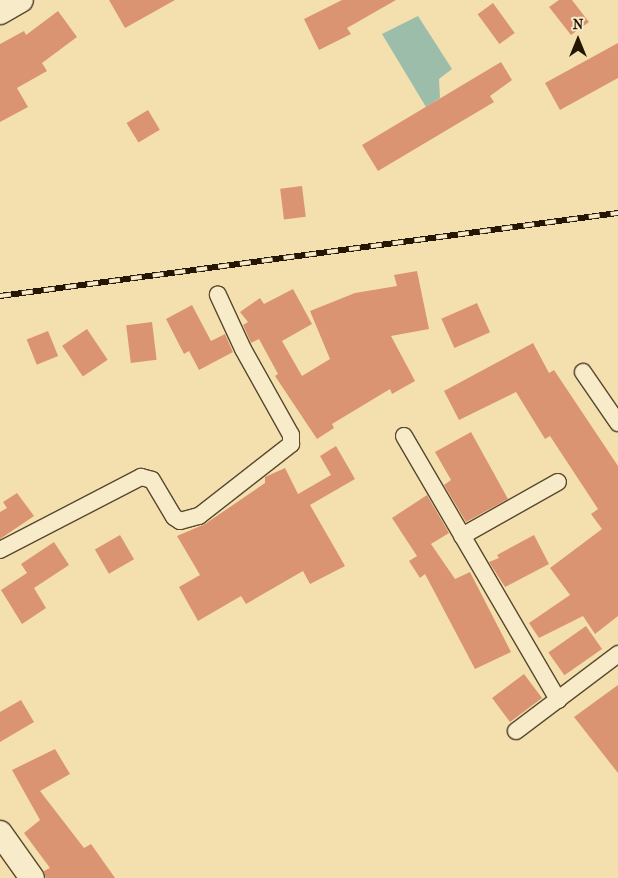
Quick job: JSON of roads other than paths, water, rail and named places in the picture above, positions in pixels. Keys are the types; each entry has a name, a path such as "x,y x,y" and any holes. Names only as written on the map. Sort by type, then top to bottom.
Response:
{"main road":[{"path":"0,12 21,0"},
{"path":"0,832 32,878"}],"street":[{"path":"0,550 141,477 152,480 174,517 180,521 199,516 292,444 292,436 243,349 218,295"},
{"path":"583,372 618,423"},
{"path":"404,436 558,700"},
{"path":"462,536 558,482"},
{"path":"516,731 618,654"}],"railway":[{"path":"0,296 618,213"}]}
